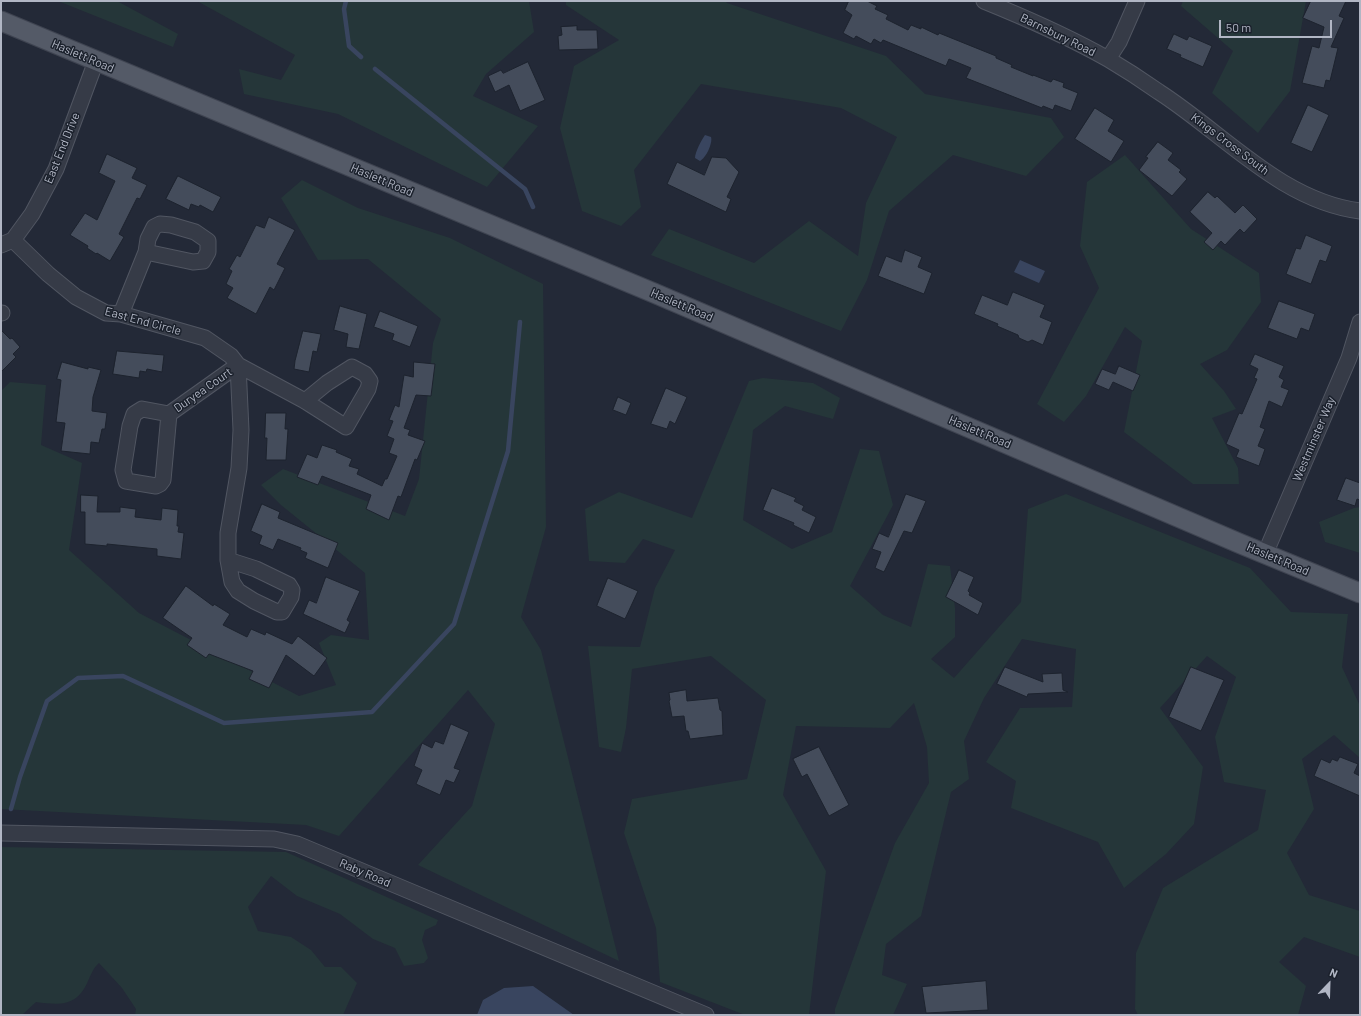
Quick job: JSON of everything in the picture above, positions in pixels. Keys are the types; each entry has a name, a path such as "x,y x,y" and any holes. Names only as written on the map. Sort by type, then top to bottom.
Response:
{"main road":[{"name":"Haslett Road","path":"1,21 661,296 1265,554 1360,593"}],"street":[{"name":"Barnsbury Road","path":"984,1 1069,39 1108,59"},
{"path":"1108,59 1118,45 1137,1"},
{"name":"Kings Cross South","path":"1108,59 1184,109 1276,179 1311,198 1350,210 1360,211"},
{"name":"East End Drive","path":"7,243 32,214 56,169 96,61"},
{"name":"East End Circle","path":"7,243 76,297 106,313 121,314 205,338 231,356 238,365 305,401"},
{"path":"121,314 146,252"},
{"name":"Westminster Way","path":"1265,554 1349,358 1360,322"},
{"path":"228,560 228,533 239,468 241,430 238,365"},
{"name":"Duryea Court","path":"169,414 163,480 156,486 126,481 124,470 125,456 130,426 134,414 142,409 169,414 238,365"},
{"name":"Raby Road","path":"1,833 274,839 296,844 706,1015"}],"shaded area":[{"path":"58,1 117,1 178,34 173,47"},
{"path":"197,1 529,1 534,32 486,74 473,96 538,126 487,187 338,114 244,94 239,69 281,80 295,55"},
{"path":"566,1 725,1 727,3 886,56 925,94 1051,118 1064,137 1026,176 953,155 889,211 867,280 841,331 651,255 669,229 754,263 809,221 858,256 866,203 897,137 841,108 701,84 634,170 641,207 621,226 582,211 560,128 574,66 619,40 566,5"},
{"path":"1183,1 1306,1 1290,91 1258,133 1212,93 1233,51 1181,6"},
{"path":"1125,155 1191,229 1259,273 1261,302 1227,350 1200,364 1224,391 1236,409 1212,418 1238,468 1239,484 1193,484 1124,432 1142,341 1125,327 1086,396 1064,422 1037,404 1099,288 1080,246 1087,182"},
{"path":"302,180 358,208 450,238 543,284 546,527 521,617 541,650 619,961 418,865 472,806 495,724 468,690 339,836 306,825 1,809 1,391 10,382 46,385 41,445 82,463 69,550 139,613 299,696 336,685 319,643 331,635 369,640 365,573 281,505 261,485 283,469 405,516 419,479 433,343 441,319 368,259 318,260 281,198"},
{"path":"763,378 813,383 840,398 833,419 785,406 753,430 743,520 792,549 832,532 860,449 879,451 893,505 850,586 883,615 911,627 928,564 950,566 955,608 955,637 931,659 954,678 1021,602 1028,509 1066,494 1250,568 1291,612 1348,614 1342,667 1360,706 1360,758 1334,735 1302,759 1314,809 1287,853 1309,895 1360,911 1360,957 1304,937 1279,962 1306,986 1298,1015 1138,1015 1135,1009 1136,953 1163,888 1258,830 1266,790 1224,782 1215,737 1236,677 1207,656 1160,708 1203,767 1194,824 1166,854 1124,888 1098,842 1011,808 1016,781 986,762 1020,708 1072,707 1076,649 1022,639 984,698 964,741 969,779 951,792 921,916 886,944 882,975 907,984 893,1015 835,1015 835,1009 895,843 929,783 927,747 914,703 890,728 796,726 783,795 826,871 809,1015 745,1015 660,982 656,928 624,833 632,799 747,779 766,700 711,656 632,669 626,728 621,752 599,747 588,646 640,647 655,588 675,550 643,539 625,563 589,561 585,509 619,492 692,518 749,381"},
{"path":"1360,507 1360,553 1325,542 1319,522"},
{"path":"1,847 286,852 438,920 436,925 425,930 422,940 428,958 424,963 404,966 395,948 373,939 340,914 297,896 271,876 248,907 258,931 291,937 311,950 325,967 341,967 357,983 343,1015 135,1015 136,1009 122,988 99,963 94,969 84,989 79,996 73,1000 60,1004 36,1002 22,1015 1,1015"}],"water":[{"path":"705,135 711,137 711,143 707,154 700,161 695,158 695,155"},
{"path":"1020,260 1045,271 1039,283 1014,272"},
{"path":"533,986 574,1015 477,1015 483,1000 504,988"}],"building":[{"path":"849,1 867,1 877,6 875,9 888,15 886,19 908,30 911,25 921,29 921,27 938,35 939,33 996,56 996,58 1012,65 1011,67 1033,76 1051,82 1053,79 1064,83 1063,87 1078,93 1071,111 1055,105 1053,110 1043,106 1042,108 966,78 971,68 949,59 946,66 883,40 881,43 874,39 871,44 856,36 854,39 843,33 852,15 845,10"},
{"path":"1311,1 1346,1 1339,16 1344,18 1331,47 1338,48 1330,81 1326,80 1324,88 1302,83 1312,46 1319,48 1324,27 1303,18"},
{"path":"577,26 577,30 597,30 598,49 559,50 558,36 562,35 561,27"},
{"path":"1174,34 1187,40 1189,36 1212,46 1203,67 1180,57 1181,55 1167,49"},
{"path":"528,62 545,100 520,111 509,85 495,92 488,76 501,70 503,73"},
{"path":"1308,105 1329,115 1312,152 1291,143"},
{"path":"1095,108 1114,120 1108,131 1124,141 1111,162 1075,139"},
{"path":"1158,142 1173,153 1168,160 1181,170 1179,172 1187,179 1172,196 1139,170 1148,158 1146,157"},
{"path":"107,154 137,168 132,178 147,185 140,199 137,198 119,234 124,237 110,261 97,253 96,254 87,248 88,246 70,235 85,213 97,220 115,181 99,173"},
{"path":"712,157 726,158 739,172 727,197 731,199 726,212 667,184 677,162 704,175"},
{"path":"178,176 221,197 213,212 200,205 199,207 191,204 189,210 166,199"},
{"path":"1208,192 1215,198 1217,196 1235,213 1243,205 1257,219 1244,233 1240,229 1225,245 1221,241 1213,250 1204,242 1212,233 1190,212"},
{"path":"269,217 295,230 277,264 285,268 274,290 270,287 256,314 227,298 233,288 226,284 232,271 229,269 237,255 240,257 256,225 264,228"},
{"path":"1306,235 1332,246 1326,262 1320,260 1311,284 1286,274 1296,248 1300,249"},
{"path":"905,250 922,257 918,267 932,273 924,294 878,276 886,256 901,262"},
{"path":"1013,292 1045,305 1040,317 1052,322 1043,345 1032,340 1028,342 1019,338 1018,335 997,326 998,324 974,314 982,295 1007,305"},
{"path":"1279,301 1315,314 1309,331 1301,328 1297,339 1268,328"},
{"path":"340,306 367,314 359,349 346,347 348,334 334,330"},
{"path":"380,311 418,326 410,347 392,340 394,334 374,327"},
{"path":"1,330 10,339 12,338 20,347 13,354 16,357 1,372"},
{"path":"303,331 321,334 317,352 313,351 309,372 294,369"},
{"path":"117,351 164,355 162,372 147,369 146,372 140,371 139,378 113,374"},
{"path":"1255,354 1284,366 1279,377 1284,380 1281,387 1289,390 1282,407 1269,401 1260,427 1265,429 1258,446 1265,449 1259,466 1236,457 1239,450 1226,444 1239,413 1242,414 1257,379 1254,378 1258,369 1250,365"},
{"path":"62,362 88,369 88,367 101,370 93,397 92,411 107,413 105,429 102,429 99,443 91,442 90,454 61,451 65,423 56,422 61,380 57,379"},
{"path":"414,362 435,364 431,396 416,395 404,428 410,430 408,435 425,441 417,460 415,459 401,497 398,496 389,520 366,509 371,495 322,476 318,485 297,477 307,454 317,458 322,445 337,450 336,452 352,459 349,466 359,469 357,474 382,486 385,479 387,479 397,456 389,453 394,439 387,436 393,421 389,420 395,405 399,407 404,375 413,377"},
{"path":"1119,366 1140,375 1133,391 1113,382 1109,390 1095,384 1102,369 1115,374"},
{"path":"666,388 687,397 675,424 670,421 667,429 651,424"},
{"path":"618,397 631,403 626,415 613,410"},
{"path":"266,413 286,413 285,429 288,429 286,460 266,460"},
{"path":"1346,478 1360,483 1360,500 1357,499 1355,506 1337,500"},
{"path":"772,488 796,498 794,501 804,506 802,510 816,517 809,533 793,525 794,523 763,510"},
{"path":"906,494 926,501 912,533 904,531 884,572 875,568 881,552 872,549 879,533 888,537"},
{"path":"81,495 98,496 97,512 120,512 120,507 136,509 135,517 161,520 162,508 178,510 178,532 184,533 181,559 157,556 157,549 107,544 107,546 85,544 85,512 81,512"},
{"path":"262,504 280,512 278,518 338,543 328,568 305,558 307,553 300,550 301,548 278,539 273,550 259,544 262,536 251,531"},
{"path":"959,570 974,577 968,591 970,593 969,595 983,603 978,615 946,597"},
{"path":"326,577 360,591 347,620 350,622 345,633 303,614 309,600 316,603"},
{"path":"608,578 638,591 625,619 597,606"},
{"path":"186,586 213,606 214,604 230,614 223,625 247,637 251,629 265,635 266,632 292,644 298,636 327,658 314,676 286,655 269,688 249,679 253,671 209,654 206,658 187,645 192,638 163,618"},
{"path":"1005,667 1043,682 1042,674 1062,673 1063,690 1068,692 1028,694 1027,697 997,684"},
{"path":"1191,667 1224,680 1201,731 1169,717"},
{"path":"686,690 687,701 718,698 720,710 722,711 723,735 690,739 688,731 686,731 684,716 672,717 669,701 669,693"},
{"path":"451,724 469,732 454,768 460,770 454,783 446,780 440,795 416,784 422,770 414,766 422,743 432,748 435,741 443,744"},
{"path":"819,747 849,805 829,816 807,774 802,777 793,759"},
{"path":"1340,757 1358,764 1354,773 1360,776 1360,796 1314,776 1321,759 1330,763 1332,759 1337,761"},
{"path":"986,981 988,1010 926,1013 922,987"}],"waterway":[{"path":"346,1 344,9 349,46 361,57"},
{"path":"375,69 525,189 533,207"},
{"path":"11,809 20,777 47,701 78,678 123,676 224,723 372,712 454,624 508,451 520,322"}]}
